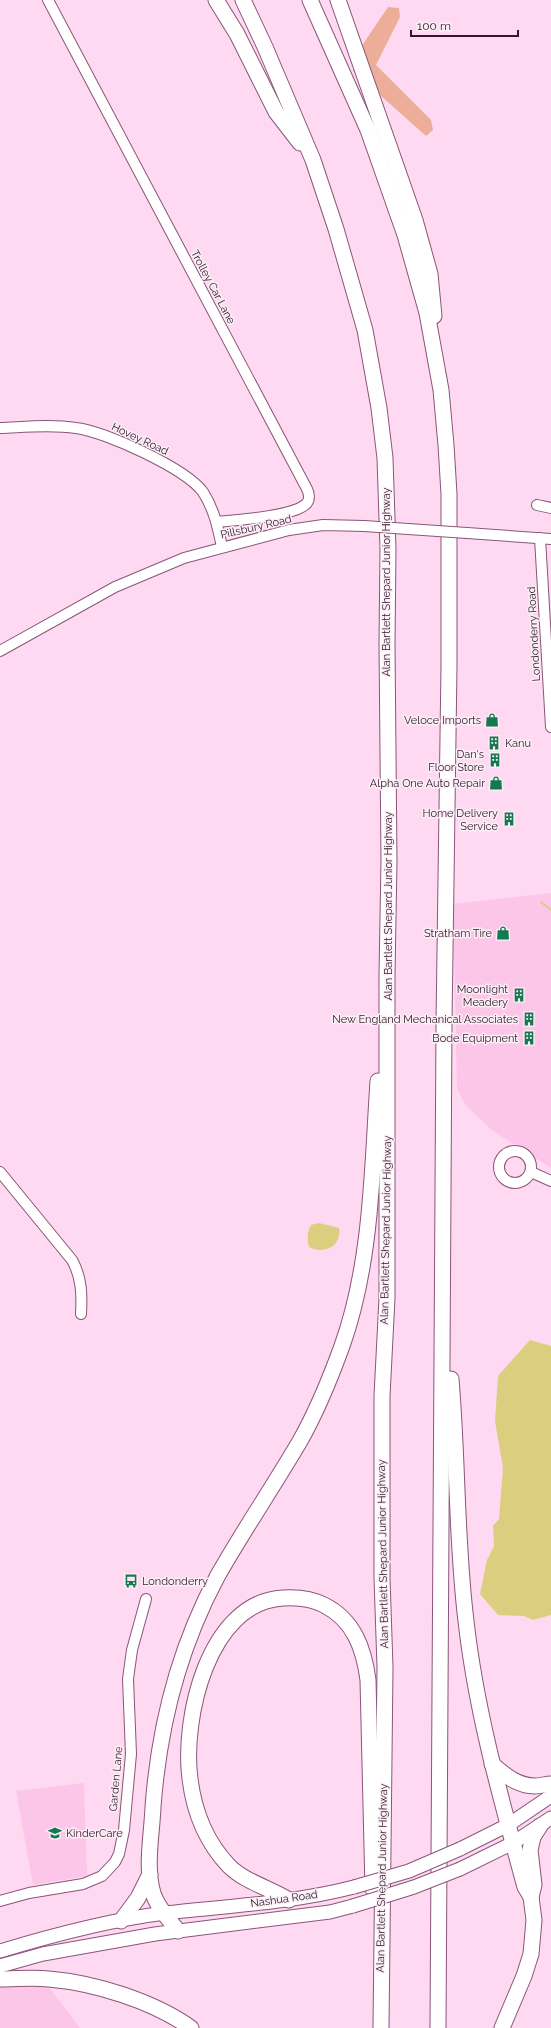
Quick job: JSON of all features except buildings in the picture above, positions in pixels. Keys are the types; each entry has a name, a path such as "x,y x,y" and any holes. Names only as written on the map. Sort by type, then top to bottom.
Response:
{"highway":[{"path":"216,0 237,34 276,112 313,160"},
{"name":"Alan Bartlett Shepard Junior Highway","path":"243,0 265,47 313,160 344,254 364,330 378,401 385,458 388,549 387,644 389,861 387,974 387,1298 382,1396 382,1578 385,1667 380,1997 381,2028"},
{"path":"310,0 368,130 405,235 427,313 440,390 449,494 450,665 445,926 438,2028"},
{"path":"338,0 399,172 430,274 434,310 433,349"},
{"path":"178,1931 153,1894 150,1874 159,1746 170,1696 186,1648 216,1579 311,1420 326,1389 350,1319 360,1278 368,1219 387,974"},
{"path":"443,1282 456,1447 457,1516 465,1613 477,1696 492,1764 525,1887 531,1897"},
{"path":"289,1900 239,1874 216,1850 204,1832 197,1810 188,1762 189,1744 196,1702 204,1672 218,1643 231,1624 254,1606 272,1599 289,1597 320,1603 338,1613 354,1632 362,1647 366,1663 369,1715 373,1914 380,1997"},
{"path":"492,1764 508,1777 521,1784 538,1786 551,1784"},
{"path":"502,2028 524,1976 531,1954 534,1920 531,1897 534,1885 530,1845 546,1822"},
{"path":"121,1921 138,1898 150,1874"},
{"path":"0,1979 49,1979 117,1993 179,2020 191,2028"}],"main road":[{"name":"Nashua Road","path":"0,1951 58,1935 165,1913 289,1900 354,1887 409,1871 460,1849 508,1825 551,1796"},
{"name":"Nashua Road","path":"0,1966 43,1954 178,1931 330,1912 353,1906 407,1890 460,1869 513,1843 546,1822"}],"street":[{"name":"Trolley Car Lane","path":"48,0 307,489 308,500 306,504 297,510 217,522"},
{"name":"Hovey Road","path":"0,428 63,426 94,432 111,438 170,466 188,478 202,492 217,522 222,547"},
{"path":"537,505 551,508"},
{"name":"Pillsbury Road","path":"0,651 115,587 184,558 222,547 306,527 339,525 364,526 551,539"},
{"name":"Londonderry Road","path":"540,538 551,727"},
{"path":"0,1172 72,1260 81,1285 80,1314"},
{"path":"531,1172 551,1181"},
{"name":"Garden Lane","path":"0,1901 29,1893 83,1884 102,1876 115,1862 119,1854 124,1830 131,1760 128,1679 132,1650 146,1599"}],"shaded area":[{"path":"388,7 399,8 400,17 376,65 431,120 433,130 426,136 353,71 353,59"},
{"path":"551,893 551,1168 493,1131 466,1106 457,1089 453,904"},
{"path":"319,1223 339,1228 338,1240 335,1244 326,1249 320,1250 309,1247 308,1241 311,1225"},
{"path":"530,1340 551,1346 551,1615 533,1620 524,1616 498,1615 480,1594 487,1560 494,1546 493,1526 499,1519 503,1468 495,1421 498,1376"},
{"name":"KinderCare","path":"84,1783 87,1876 33,1885 16,1791"},
{"path":"48,1986 80,2028 0,2028 0,1987"}],"waterway":[{"path":"541,902 551,910"}],"place":[{"name":"Veloce Imports","path":"492,720"},
{"name":"Kanu","path":"494,743"},
{"name":"Dan's Floor Store","path":"495,760"},
{"name":"Alpha One Auto Repair","path":"496,783"},
{"name":"Home Delivery Service","path":"509,819"},
{"name":"Stratham Tire","path":"503,933"},
{"name":"Moonlight Meadery","path":"519,995"},
{"name":"New England Mechanical Associates","path":"529,1019"},
{"name":"Bode Equipment","path":"529,1038"},
{"name":"Londonderry","path":"131,1581"},
{"name":"KinderCare","path":"55,1833"}]}
